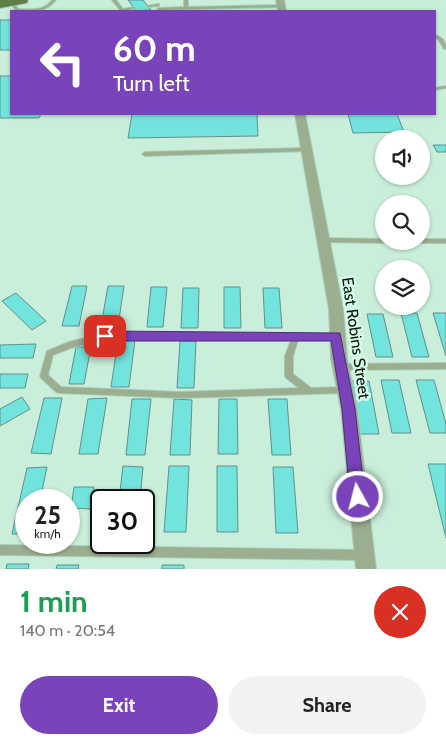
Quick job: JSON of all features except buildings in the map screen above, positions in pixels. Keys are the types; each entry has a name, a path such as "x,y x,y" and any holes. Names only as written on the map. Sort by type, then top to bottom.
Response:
{"street":[{"name":"East Robins Street","path":"300,115 336,309 336,337 348,409 366,562"}],"lane":[{"path":"33,10 46,8 54,0"},
{"path":"114,0 122,10"},
{"path":"186,0 186,8"},
{"path":"194,8 202,5 223,5 229,3 229,0"},
{"path":"244,0 246,7"},
{"path":"148,6 186,8 246,7 260,9 281,6"},
{"path":"127,10 134,8"},
{"path":"436,36 440,38 446,48"},
{"path":"145,154 306,150"},
{"path":"322,240 375,241"},
{"path":"430,241 446,241"},
{"path":"336,337 105,336 69,345 50,353 44,376 60,390 180,395 344,390"},
{"path":"296,336 289,349 287,360 289,376 309,391"},
{"path":"340,367 446,366"},
{"path":"0,550 366,562"}],"route":[{"path":"105,336 336,337 348,409 358,497"}]}
